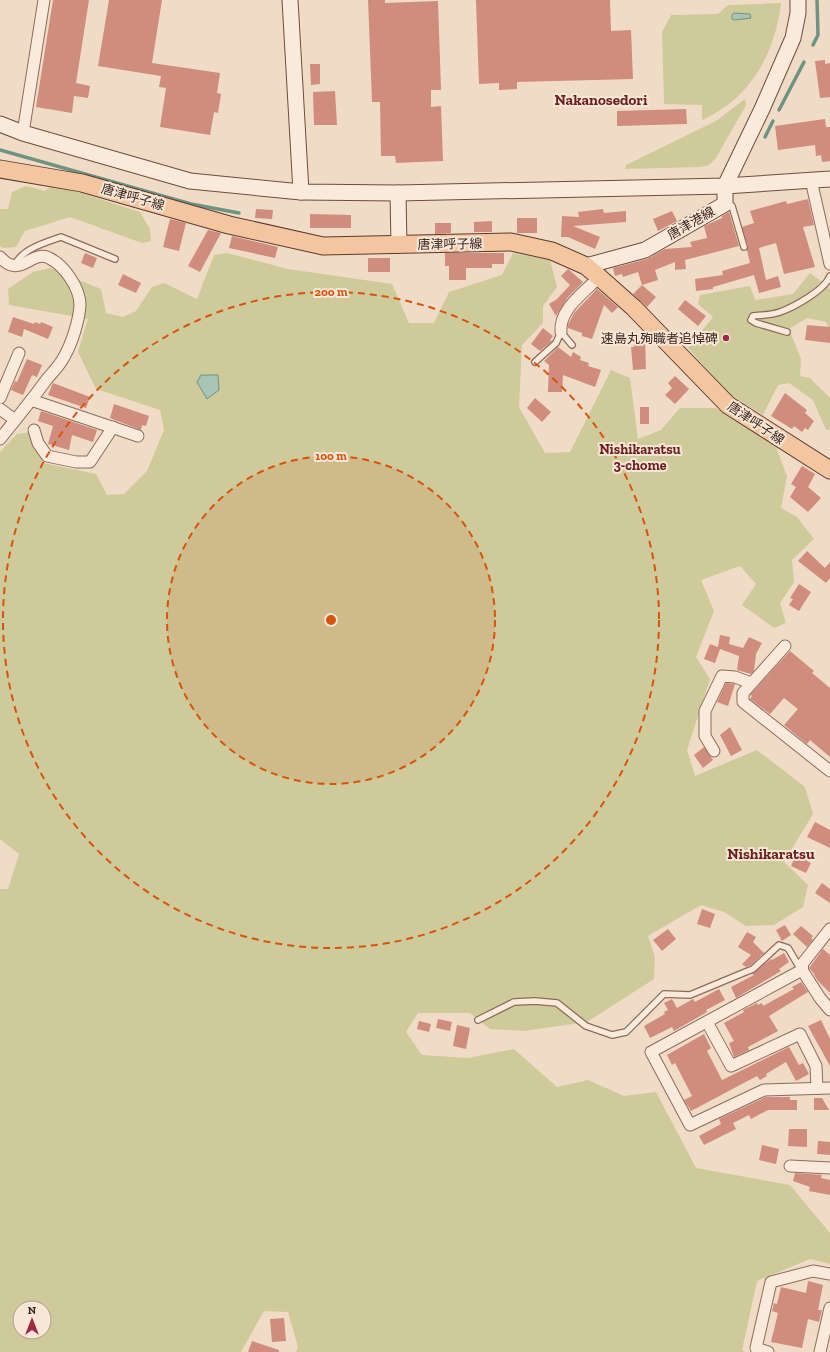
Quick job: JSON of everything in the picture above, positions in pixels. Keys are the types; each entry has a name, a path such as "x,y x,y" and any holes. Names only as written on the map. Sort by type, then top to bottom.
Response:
{"main road":[{"name":"唐津呼子線","path":"3,171 82,183 229,225 323,246 511,242 552,251 586,266 599,277 634,308 728,405 830,470"}],"street":[{"path":"23,133 44,0"},
{"path":"290,0 301,192"},
{"path":"725,186 782,65 793,38 798,13 798,0"},
{"path":"0,124 23,133 190,181 301,192 398,193 725,186 830,179"},
{"path":"811,180 830,264"},
{"name":"唐津港線","path":"586,266 645,250 725,204 725,186"},
{"path":"398,193 399,245"},
{"path":"0,257 6,264 14,266 27,264 40,257 49,257 67,272 73,282 80,304 74,331 64,358 0,440"},
{"path":"561,332 560,324 564,313 599,277"},
{"path":"0,398 19,353"},
{"path":"31,400 138,436"},
{"path":"0,409 15,420"},
{"path":"34,430 38,443 47,456 76,462 90,462 113,427"},
{"path":"785,646 743,693 743,702 830,771"},
{"path":"714,751 705,736 705,711 722,676 735,677 751,683"},
{"path":"830,929 803,963 802,970 820,998 830,1010"},
{"path":"802,970 651,1052 690,1125 764,1090 830,1088"},
{"path":"707,1022 730,1066 800,1034 816,1066 817,1088"},
{"path":"790,1166 830,1168"},
{"path":"768,1352 756,1348 771,1282 813,1271 830,1274"},
{"path":"820,1352 830,1308"}],"lane":[{"path":"725,204 732,206 744,247"},
{"path":"14,266 17,260 38,245 61,237 115,259"},
{"path":"787,332 756,323 751,320 753,316 780,312 812,295 829,280 830,276"},
{"path":"535,362 556,343 561,332 572,345"},
{"path":"478,1020 514,1002 535,1001 557,1003 586,1026 612,1035 626,1032 664,994 690,995 753,969 779,945 788,948 802,970"}],"shaded area":[{"path":"781,3 773,40 766,57 747,87 734,100 719,111 702,120 702,105 664,104 662,32 671,15 718,14 728,5"},
{"path":"734,13 750,14 751,18 734,20 732,19 732,15"},
{"path":"745,99 746,105 716,158 709,165 700,167 625,169 626,165 716,121"},
{"path":"53,184 140,212 150,229 151,241 142,243 70,217 25,231 16,247 3,248 0,246 0,209 8,209 12,192 26,186 45,191"},
{"path":"227,253 288,269 392,284 409,323 434,323 449,292 502,275 513,253 550,260 557,287 543,306 543,323 522,345 519,407 545,453 570,452 611,370 630,378 638,439 661,430 680,408 716,408 776,447 787,476 781,508 797,517 814,539 792,560 794,582 780,603 786,623 774,628 742,605 756,584 740,566 701,580 714,611 696,657 710,679 687,750 695,776 757,750 805,787 813,814 784,862 808,885 803,907 774,925 746,926 724,912 701,905 648,936 655,957 654,979 587,1022 524,1031 490,1029 470,1013 418,1013 406,1032 422,1055 468,1058 514,1049 557,1087 588,1080 624,1096 656,1092 696,1168 790,1185 830,1233 830,1264 810,1259 757,1281 742,1350 745,1352 296,1352 298,1347 288,1312 264,1311 241,1352 0,1352 0,889 8,889 19,854 0,839 0,452 17,434 31,432 43,463 96,474 107,495 124,494 147,471 164,430 160,410 96,389 78,352 88,319 9,305 8,289 33,272 50,268 101,289 106,313 123,317 136,311 152,287 164,283 197,299 214,255"},
{"path":"810,273 830,288 830,332 826,322 807,318 789,329 801,359 800,376 810,378 830,398 830,430 826,430 813,400 789,383 778,385 763,415 729,394 688,348 713,317 698,304 700,295 750,286 755,300 793,294"},
{"path":"201,375 218,375 219,390 207,399 197,382"}],"building":[{"path":"53,0 89,0 76,83 90,86 88,98 74,96 72,113 36,107"},
{"path":"109,0 162,0 152,63 220,73 217,93 221,94 218,113 214,112 210,135 160,127 166,88 159,87 161,76 98,66"},
{"path":"368,0 385,0 385,3 438,1 441,90 431,90 431,107 441,106 443,161 396,163 395,156 381,156 380,102 372,102"},
{"path":"476,0 610,0 611,31 631,30 633,79 517,82 517,89 499,90 499,83 479,84"},
{"path":"825,60 825,64 830,63 830,97 820,98 815,61"},
{"path":"310,64 320,64 320,84 311,85"},
{"path":"335,91 337,125 314,125 313,92"},
{"path":"686,109 687,124 617,126 617,111"},
{"path":"825,119 826,127 830,127 830,161 822,162 821,155 816,156 815,145 778,150 775,126"},
{"path":"808,199 814,225 803,227 815,267 784,274 776,243 759,248 766,280 778,276 781,287 759,293 754,275 713,287 713,289 696,291 695,279 723,275 722,271 750,263 747,250 748,246 742,227 754,223 750,211 786,201 787,204"},
{"path":"256,209 273,210 272,219 255,218"},
{"path":"603,209 604,213 626,211 626,222 573,226 600,237 595,249 568,237 561,237 562,216 579,217 578,212"},
{"path":"672,211 677,221 658,231 653,219"},
{"path":"729,212 739,246 685,260 686,269 675,270 675,262 655,270 658,280 642,285 638,272 623,277 622,274 615,276 613,268 647,259 665,249 692,247 690,242 707,238 704,226 722,218 722,216"},
{"path":"310,214 351,215 351,228 310,228"},
{"path":"517,218 537,218 537,233 517,233"},
{"path":"170,219 186,223 179,251 163,247"},
{"path":"492,221 492,232 474,232 474,222"},
{"path":"435,223 451,223 451,233 435,234"},
{"path":"208,230 221,233 200,272 188,266"},
{"path":"232,236 278,247 275,258 229,248"},
{"path":"85,253 97,258 93,268 81,263"},
{"path":"445,253 504,253 504,264 492,264 492,268 466,268 466,280 449,280 449,266 445,266"},
{"path":"368,258 390,258 390,272 368,272"},
{"path":"568,269 583,282 568,297 556,316 549,304 557,299 570,285 561,276"},
{"path":"123,274 141,283 136,293 118,285"},
{"path":"642,285 656,297 647,307 633,294"},
{"path":"597,289 618,307 612,313 604,305 592,339 582,336 582,333 568,328 568,325 574,313"},
{"path":"685,300 706,316 698,326 678,309"},
{"path":"13,317 34,324 35,322 40,324 41,322 53,327 48,339 24,329 22,337 8,332"},
{"path":"807,325 830,327 830,343 805,340"},
{"path":"543,328 553,336 550,340 552,341 540,351 531,344"},
{"path":"635,338 645,338 646,369 633,370 631,347 634,347"},
{"path":"558,347 571,357 573,352 581,357 580,360 589,363 588,366 601,370 595,387 563,375 562,392 548,392 549,365 544,361"},
{"path":"27,359 42,365 37,377 32,375 23,395 11,390 15,381 17,382"},
{"path":"675,376 689,389 675,404 665,395 672,388 668,383"},
{"path":"53,383 90,397 86,408 48,395"},
{"path":"785,393 807,410 805,413 814,421 808,430 805,428 802,432 794,426 792,429 771,416"},
{"path":"535,398 551,412 542,422 527,408"},
{"path":"114,404 149,416 146,426 142,425 141,430 110,418"},
{"path":"640,407 649,407 649,424 640,424"},
{"path":"41,411 97,430 93,442 72,435 69,450 48,444 53,426 38,421"},
{"path":"802,466 815,474 808,487 821,498 808,512 790,497 796,487 791,484"},
{"path":"807,551 825,568 830,562 830,578 826,583 798,561"},
{"path":"799,584 811,592 799,611 789,605 793,599 790,598"},
{"path":"720,635 730,637 729,644 743,648 749,637 762,643 756,654 754,671 751,674 737,670 739,656 720,649 715,663 704,659 710,644 718,647"},
{"path":"790,651 814,671 812,673 830,688 830,757 810,740 807,744 784,725 798,709 784,698 770,714 750,699 752,696 750,695"},
{"path":"726,683 735,684 728,706 717,702"},
{"path":"730,727 742,750 731,756 720,735"},
{"path":"704,747 713,760 703,768 694,755"},
{"path":"815,822 830,830 830,848 807,837"},
{"path":"796,855 811,863 806,873 791,866"},
{"path":"822,883 830,889 830,903 815,893"},
{"path":"702,909 715,914 710,928 697,924"},
{"path":"785,925 791,935 782,941 776,930"},
{"path":"801,926 813,936 811,938 813,940 807,947 793,934"},
{"path":"668,929 676,939 662,951 653,940"},
{"path":"747,932 756,937 753,942 764,953 751,965 746,967 742,964 751,955 738,947"},
{"path":"823,949 830,955 830,993 818,981 809,968"},
{"path":"784,953 789,962 779,969 781,971 736,998 731,987 754,975 752,974 771,959 772,960"},
{"path":"801,982 808,992 769,1016 778,1031 748,1047 749,1050 734,1057 729,1043 734,1041 724,1023 744,1012 743,1010 757,1003 758,1005 762,1003 763,1006 794,989 792,987"},
{"path":"719,989 725,1000 706,1010 707,1012 674,1031 672,1027 650,1038 644,1026 665,1014 664,1012 668,1010 664,1003 672,999 677,1008 693,999 695,1002"},
{"path":"438,1019 452,1022 450,1031 436,1028"},
{"path":"821,1020 830,1039 830,1066 808,1026"},
{"path":"419,1021 431,1024 429,1032 417,1029"},
{"path":"457,1025 470,1028 466,1049 453,1046"},
{"path":"704,1034 711,1048 707,1051 722,1080 789,1047 799,1065 803,1063 809,1074 796,1081 786,1062 766,1074 767,1076 760,1080 757,1076 691,1111 684,1100 692,1096 675,1063 672,1065 667,1055"},
{"path":"766,1097 790,1097 790,1100 797,1100 797,1110 768,1110 751,1119 749,1115 733,1123 736,1129 704,1145 699,1136 721,1124 719,1119"},
{"path":"814,1098 822,1098 829,1110 814,1110"},
{"path":"789,1129 807,1129 807,1147 788,1146"},
{"path":"818,1141 830,1142 830,1155 817,1154"},
{"path":"762,1145 779,1149 776,1164 759,1160"},
{"path":"795,1173 822,1175 821,1178 830,1180 830,1195 809,1191 810,1187 793,1181"},
{"path":"808,1281 823,1285 818,1310 822,1310 819,1322 808,1319 802,1348 771,1342 778,1313 772,1311 774,1303 777,1304 781,1287 806,1293"},
{"path":"284,1318 286,1341 272,1342 270,1319"},
{"path":"252,1341 279,1350 279,1352 248,1352"}],"waterway":[{"path":"813,45 818,35 817,0"},
{"path":"779,110 804,62"},
{"path":"765,137 773,121"},
{"path":"0,150 191,204 239,213"}],"place":[{"name":"速島丸殉職者追悼碑","path":"726,338"}],"district":[{"name":"Nakanosedori","path":"601,100"},
{"name":"Nishikaratsu 3-chome","path":"640,458"},
{"name":"Nishikaratsu","path":"771,854"}]}
